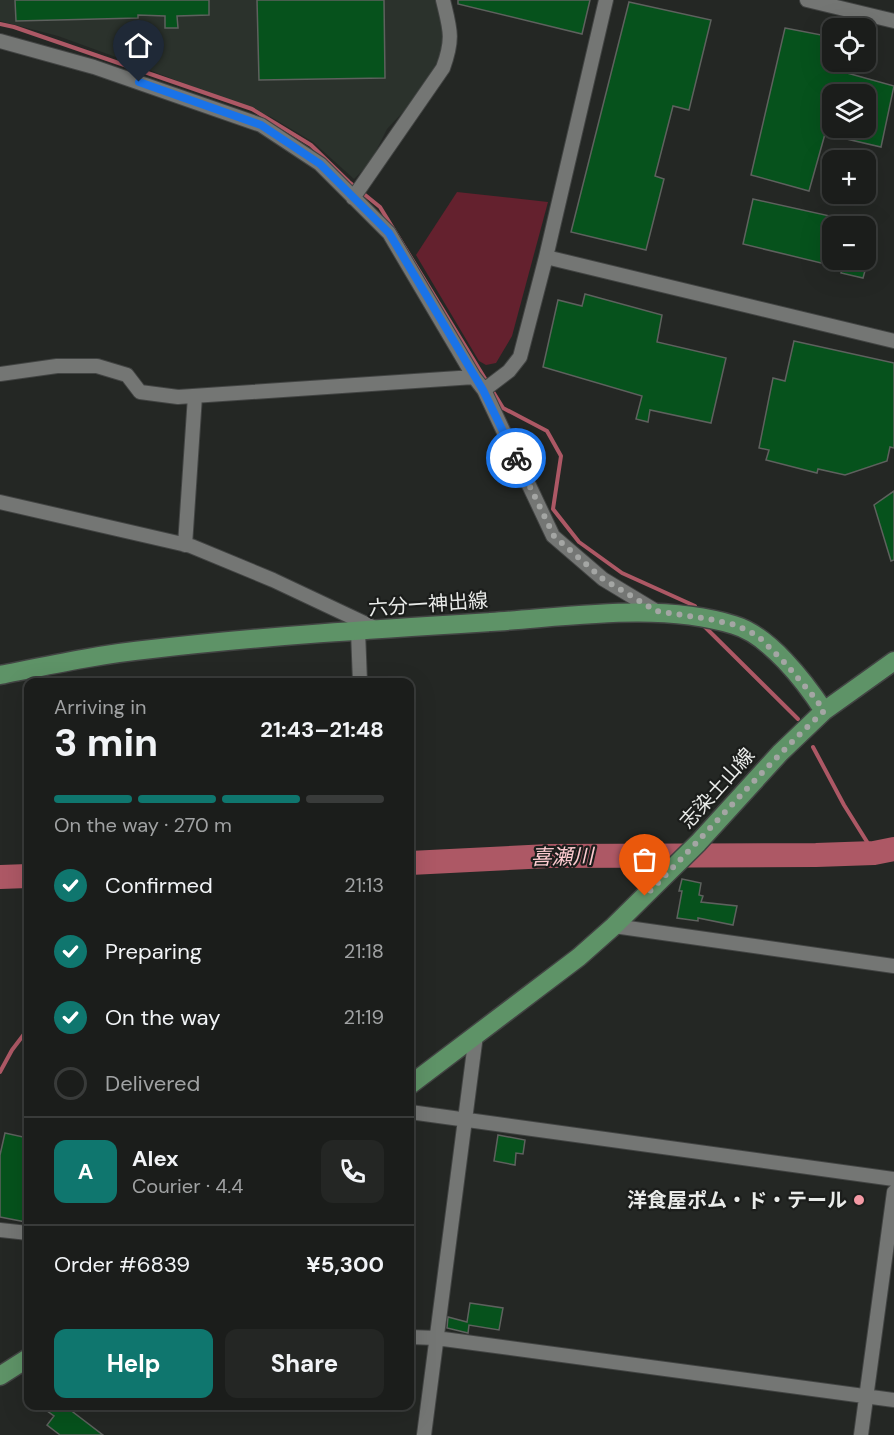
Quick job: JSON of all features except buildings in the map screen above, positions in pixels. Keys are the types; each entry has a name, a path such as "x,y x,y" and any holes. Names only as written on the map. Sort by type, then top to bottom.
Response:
{"main road":[{"name":"六分一神出線","path":"0,675 152,649 378,629 656,611 736,625 758,636 785,663 824,711"},
{"name":"志染土山線","path":"414,1082 579,957 614,926 698,843 780,753 824,711 894,661"},
{"path":"0,1376 24,1361"}],"street":[{"path":"353,198 443,68 451,46 451,31 443,0"},
{"path":"483,390 509,371 520,357 546,257 606,0"},
{"path":"807,0 894,21"},
{"path":"0,41 94,66 261,125 320,164 389,233 483,390 554,536 603,579 656,611"},
{"path":"546,257 894,341"},
{"path":"0,374 57,366 97,366 127,375 140,392 178,398 474,377"},
{"path":"185,545 195,396"},
{"path":"0,502 185,545 273,579 378,629"},
{"path":"358,631 360,678"},
{"path":"614,926 894,966"},
{"path":"424,1435 476,1035"},
{"path":"414,1113 894,1179"},
{"path":"861,1435 894,1192"},
{"path":"0,1230 24,1233"},
{"path":"414,1337 436,1338 894,1400"}],"shaded area":[{"path":"0,0 437,0 446,51 404,111 387,129 370,163 354,179 313,142 271,117 58,36 0,21"},
{"path":"457,192 548,202 512,336 496,363 486,365 479,361 416,255"}],"waterway":[{"path":"0,24 252,109 311,145 349,182 380,207 503,408 547,431 561,456 553,509 579,542 622,573 695,606 696,609"},
{"path":"704,626 798,719"},
{"path":"813,747 844,805 874,853"},
{"name":"喜瀬川","path":"414,863 549,856 816,855 874,853 894,849"},
{"name":"喜瀬川","path":"0,877 24,876"},
{"path":"0,1072 24,1034"}],"way so far":[{"path":"516,458 554,536 603,579 656,611 736,625 758,636 785,663 824,711 780,753 698,843 645,896"}],"place":[{"name":"洋食屋ポム・ド・テール","path":"859,1200"}],"route":[{"path":"139,82 261,125 320,164 389,233 483,390 516,458"}]}
